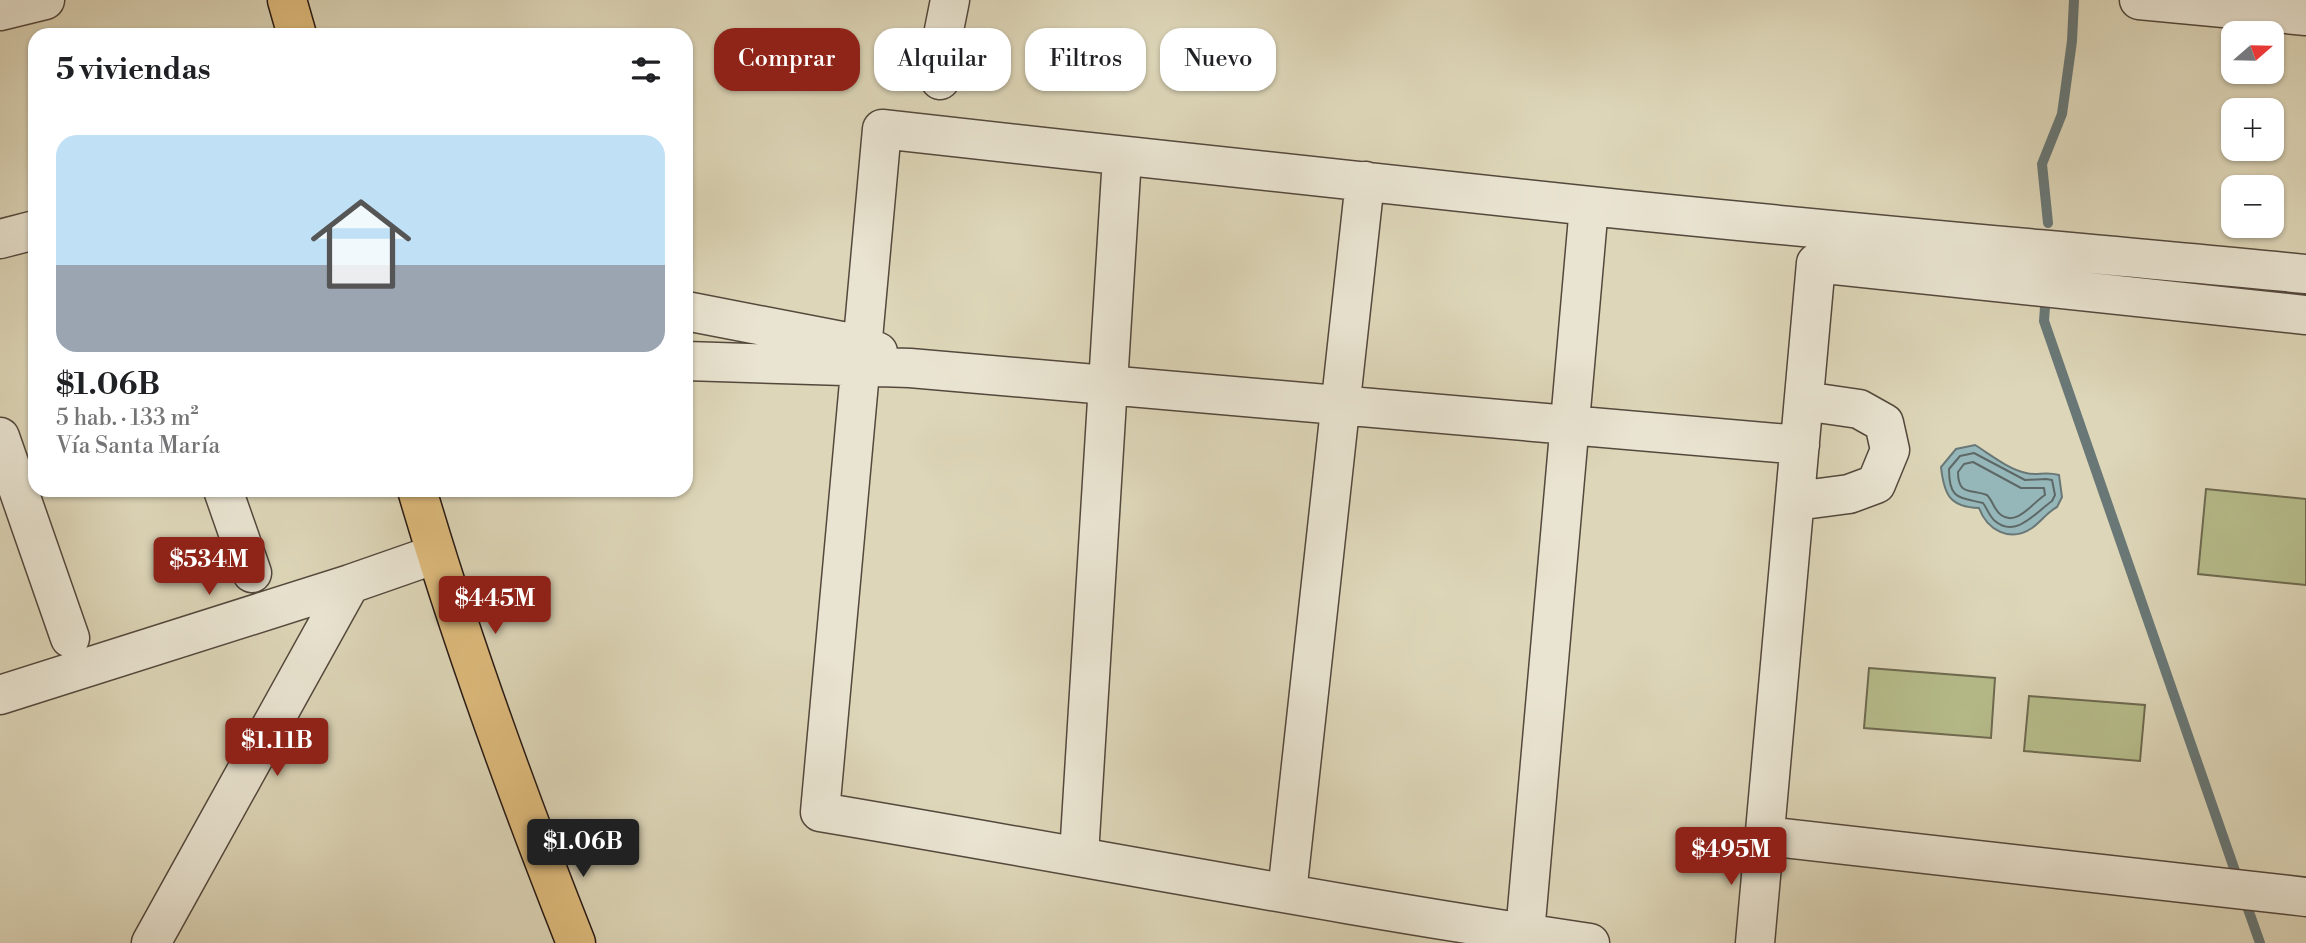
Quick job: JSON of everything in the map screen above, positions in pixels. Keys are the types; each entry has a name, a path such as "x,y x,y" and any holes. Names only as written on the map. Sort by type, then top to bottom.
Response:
{"main road":[{"path":"287,0 295,28"},
{"path":"419,497 520,799 576,943"}],"street":[{"path":"0,11 45,0"},
{"path":"944,28 950,0"},
{"path":"2139,0 2306,16"},
{"path":"1590,943 820,812 882,129 1589,206 2306,274"},
{"path":"1079,856 1122,157"},
{"path":"1287,893 1365,181"},
{"path":"1525,933 1589,206"},
{"path":"0,239 28,232"},
{"path":"1755,943 1816,263 2306,315"},
{"path":"862,356 752,363 698,361 699,313 755,324 910,368 1800,445"},
{"path":"1796,500 1849,494 1876,484 1890,450 1884,424 1859,409 1804,401"},
{"path":"0,437 70,638"},
{"path":"226,497 253,573"},
{"path":"0,695 351,584 436,554"},
{"path":"151,943 351,584"},
{"path":"1765,836 2306,897"}],"green space":[{"path":"2206,489 2306,499 2306,585 2198,574"},
{"path":"1869,668 1995,678 1991,738 1864,728"},
{"path":"2029,696 2145,705 2140,761 2024,751"}],"water":[{"path":"1975,445 2019,471 2059,475 2062,497 2057,507 2032,528 2008,534 1993,528 1979,508 1955,502 1944,485 1941,467 1956,449"}],"waterway":[{"path":"2048,223 2042,164 2062,114 2072,41 2074,0"},
{"path":"2046,293 2044,321 2235,871"},
{"path":"2248,909 2260,943"}]}
